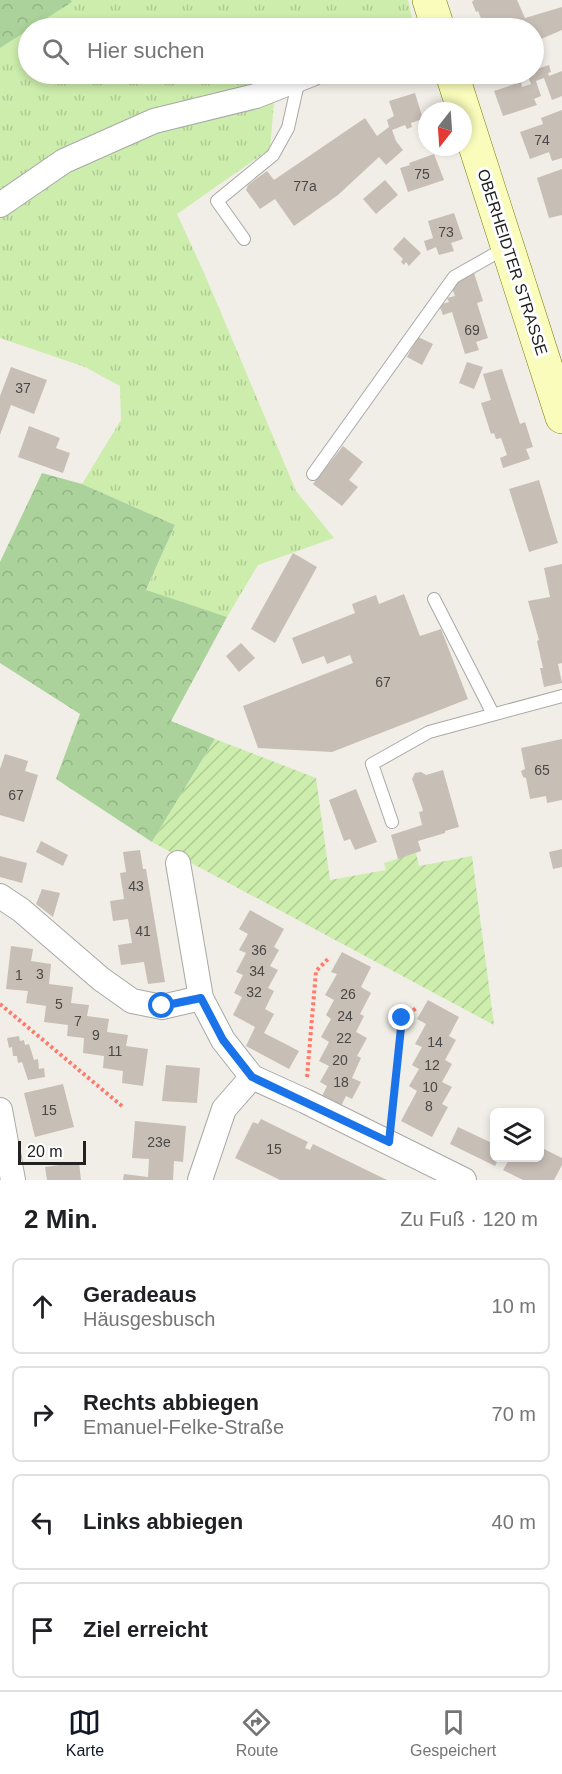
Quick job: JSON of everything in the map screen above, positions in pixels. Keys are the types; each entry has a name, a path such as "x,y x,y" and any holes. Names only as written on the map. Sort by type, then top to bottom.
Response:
{"street":[{"path":"0,205 64,161 154,121 256,96 286,84"},
{"name":"OBERHEIDTER STRASSE","path":"455,84 562,417"},
{"path":"178,863 201,998 223,1040 252,1077 389,1142 460,1179"},
{"path":"0,896 21,910 101,979 132,1001 162,1006 201,998"},
{"path":"200,1180 224,1109 252,1077"},
{"path":"0,1110 13,1180"}],"lane":[{"path":"244,239 217,201 273,155 288,128 303,84"},
{"path":"313,474 454,277 508,246"},
{"path":"434,599 493,714"},
{"path":"392,822 372,764 429,732 562,696"}],"path":[{"path":"305,1101 316,971 329,958"},
{"path":"0,1004 122,1106"},
{"path":"389,1142 402,1018 418,1007"}],"green space":[{"path":"0,0 71,0 72,2 47,18 18,18 18,36 0,48"},
{"path":"71,0 408,0 412,18 46,18 72,2"},
{"path":"18,36 18,84 292,84 275,90 270,149 177,214 296,491 334,538 258,565 227,617 146,591 175,525 82,484 121,420 120,386 85,367 0,338 0,48"},
{"path":"42,473 82,484 175,525 146,590 227,617 171,721 215,739 152,842 56,779 80,714 0,663 0,562"},
{"path":"215,739 316,778 330,880 386,870 384,863 416,853 419,866 472,856 494,1025 152,842"}],"building":[{"path":"474,0 517,0 525,18 481,18 472,2"},
{"path":"562,7 562,30 544,38 544,18 525,18"},
{"path":"549,65 551,72 548,73 549,76 562,71 562,96 552,100 544,78 544,67"},
{"path":"515,84 521,84 522,87 537,84 541,96 534,99 537,105 503,116 494,91"},
{"path":"415,93 418,103 418,121 411,123 412,127 407,129 405,125 392,130 403,150 386,165 379,157 338,195 294,226 275,199 260,209 246,190 248,185 267,171 274,180 365,118 377,136 389,127 387,120 394,116 389,101"},
{"path":"562,110 562,158 552,161 549,152 530,159 520,132 543,124 541,118"},
{"path":"435,156 444,180 408,192 400,168 410,165 409,163"},
{"path":"562,169 562,215 549,218 537,178"},
{"path":"385,180 398,195 376,214 363,199"},
{"path":"454,213 463,239 451,243 454,251 439,255 436,247 427,251 424,241 433,238 428,221"},
{"path":"404,237 421,253 409,266 406,262 404,265 401,262 403,259 393,249"},
{"path":"474,273 483,301 477,303 488,338 476,342 479,350 465,354 452,312 443,315 439,305 449,302 447,298 455,296 452,288 461,277"},
{"path":"418,337 433,344 422,365 407,357"},
{"path":"467,362 483,367 474,389 459,383"},
{"path":"11,367 47,380 34,414 11,405 0,435 0,396"},
{"path":"502,369 520,424 525,422 533,447 526,449 530,459 503,468 500,458 507,455 501,438 496,439 494,433 491,434 481,403 491,400 483,374"},
{"path":"29,426 60,438 56,448 70,453 63,473 18,457"},
{"path":"343,446 363,462 349,480 358,487 342,506 313,484"},
{"path":"539,480 558,543 529,552 509,489"},
{"path":"293,553 317,567 275,643 251,629"},
{"path":"562,564 562,663 558,664 562,683 544,687 540,668 543,668 537,641 539,640 528,601 550,597 544,568"},
{"path":"404,594 420,636 441,629 468,699 332,752 258,748 243,706 353,663 350,655 327,664 324,656 302,664 292,638 355,613 352,604 376,595 379,604"},
{"path":"241,643 255,658 239,672 226,656"},
{"path":"562,739 562,800 547,803 546,796 530,799 526,778 523,777 521,771 525,769 521,748"},
{"path":"5,754 28,761 25,771 38,775 24,822 0,815 0,769"},
{"path":"443,770 459,827 418,841 421,851 398,859 391,835 422,825 419,812 423,811 412,779 415,773 421,772 426,775"},
{"path":"356,789 377,842 355,850 350,839 344,841 329,800"},
{"path":"41,841 68,855 63,866 36,852"},
{"path":"562,849 562,867 553,869 549,852"},
{"path":"140,850 143,869 146,869 165,982 148,984 144,962 121,965 118,945 132,943 128,919 113,921 110,901 124,899 120,873 126,872 123,852"},
{"path":"0,856 27,863 22,883 0,877"},
{"path":"42,889 60,893 53,917 36,904"},
{"path":"250,910 284,929 274,947 279,950 270,966 278,970 268,988 274,991 265,1009 274,1014 264,1033 299,1051 289,1069 246,1046 255,1027 233,1015 242,997 234,993 243,975 236,972 246,953 239,950 248,934 239,929"},
{"path":"11,946 33,949 31,961 51,964 49,984 73,987 71,1003 89,1005 87,1016 109,1019 107,1032 128,1035 126,1046 148,1049 143,1086 122,1083 123,1071 103,1068 104,1056 83,1053 84,1038 67,1036 68,1025 44,1022 46,1006 26,1003 28,991 6,989"},
{"path":"342,952 371,967 361,987 371,993 360,1014 364,1016 356,1032 367,1038 357,1056 361,1058 352,1078 361,1082 352,1099 346,1096 341,1106 322,1096 327,1086 320,1082 329,1066 319,1061 329,1042 321,1037 331,1019 326,1015 334,1000 325,995 337,974 331,972"},
{"path":"428,1000 459,1017 449,1036 456,1040 445,1060 452,1064 442,1082 452,1087 442,1104 448,1107 432,1137 401,1121 417,1091 409,1086 419,1069 412,1065 422,1047 415,1044 426,1024 417,1019"},
{"path":"19,1036 20,1041 24,1040 25,1045 29,1044 34,1060 38,1059 39,1069 44,1068 45,1077 28,1080 22,1062 18,1063 17,1056 13,1056 12,1047 9,1048 7,1038"},
{"path":"166,1065 200,1068 197,1103 162,1101"},
{"path":"63,1084 74,1127 35,1137 24,1093"},
{"path":"261,1119 308,1142 305,1148 310,1150 313,1144 387,1180 280,1180 235,1158 253,1122 258,1124"},
{"path":"135,1121 186,1126 183,1162 174,1161 173,1180 123,1180 124,1174 148,1177 149,1159 132,1158"},
{"path":"458,1127 490,1142 490,1162 497,1162 495,1166 450,1144"},
{"path":"544,1149 562,1158 562,1165 554,1180 523,1180 503,1170 508,1162 544,1162"},
{"path":"79,1162 81,1180 47,1180 45,1167"}],"route":[{"path":"162,1006 201,998 223,1040 252,1077 389,1142 402,1018"}]}
